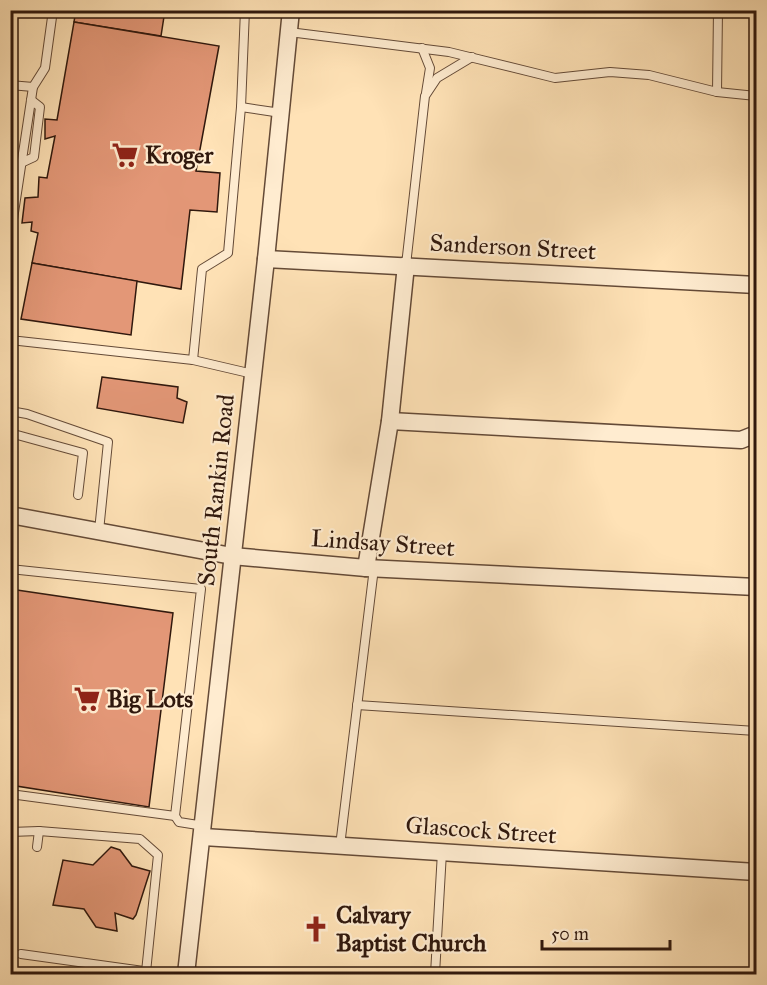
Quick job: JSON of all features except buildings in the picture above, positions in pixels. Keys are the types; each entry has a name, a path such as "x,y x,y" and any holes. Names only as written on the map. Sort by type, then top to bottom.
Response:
{"street":[{"name":"South Rankin Road","path":"186,975 204,831 291,10"},
{"name":"Sanderson Street","path":"266,259 756,285"},
{"path":"370,568 390,421 406,265"},
{"path":"390,421 741,440 756,434"},
{"name":"Lindsay Street","path":"10,515 232,556 370,568 756,587"},
{"name":"Glascock Street","path":"204,831 340,846 756,872"}],"lane":[{"path":"10,239 33,87 45,68 53,10"},
{"path":"193,360 202,269 228,253 241,107 245,10"},
{"path":"717,92 718,10"},
{"path":"289,32 422,48 472,57 555,78 610,72 649,75 717,92 756,96"},
{"path":"406,265 430,68 422,48"},
{"path":"425,96 437,78 472,57"},
{"path":"10,85 33,87"},
{"path":"241,107 281,113"},
{"path":"10,340 193,360 253,374"},
{"path":"10,411 27,414 108,442 99,531"},
{"path":"10,433 83,453 78,495"},
{"path":"340,846 370,568"},
{"path":"10,569 201,589 175,816 179,822 204,831"},
{"path":"357,705 756,731"},
{"path":"10,794 175,816"},
{"path":"10,831 140,839 158,855 146,972"},
{"path":"37,847 39,831"},
{"path":"435,975 442,852"},
{"path":"21,954 104,970 165,975"}],"place":[{"name":"Kroger","path":"125,155"},
{"name":"Big Lots","path":"87,699"},
{"name":"Calvary Baptist Church","path":"316,929"}]}
